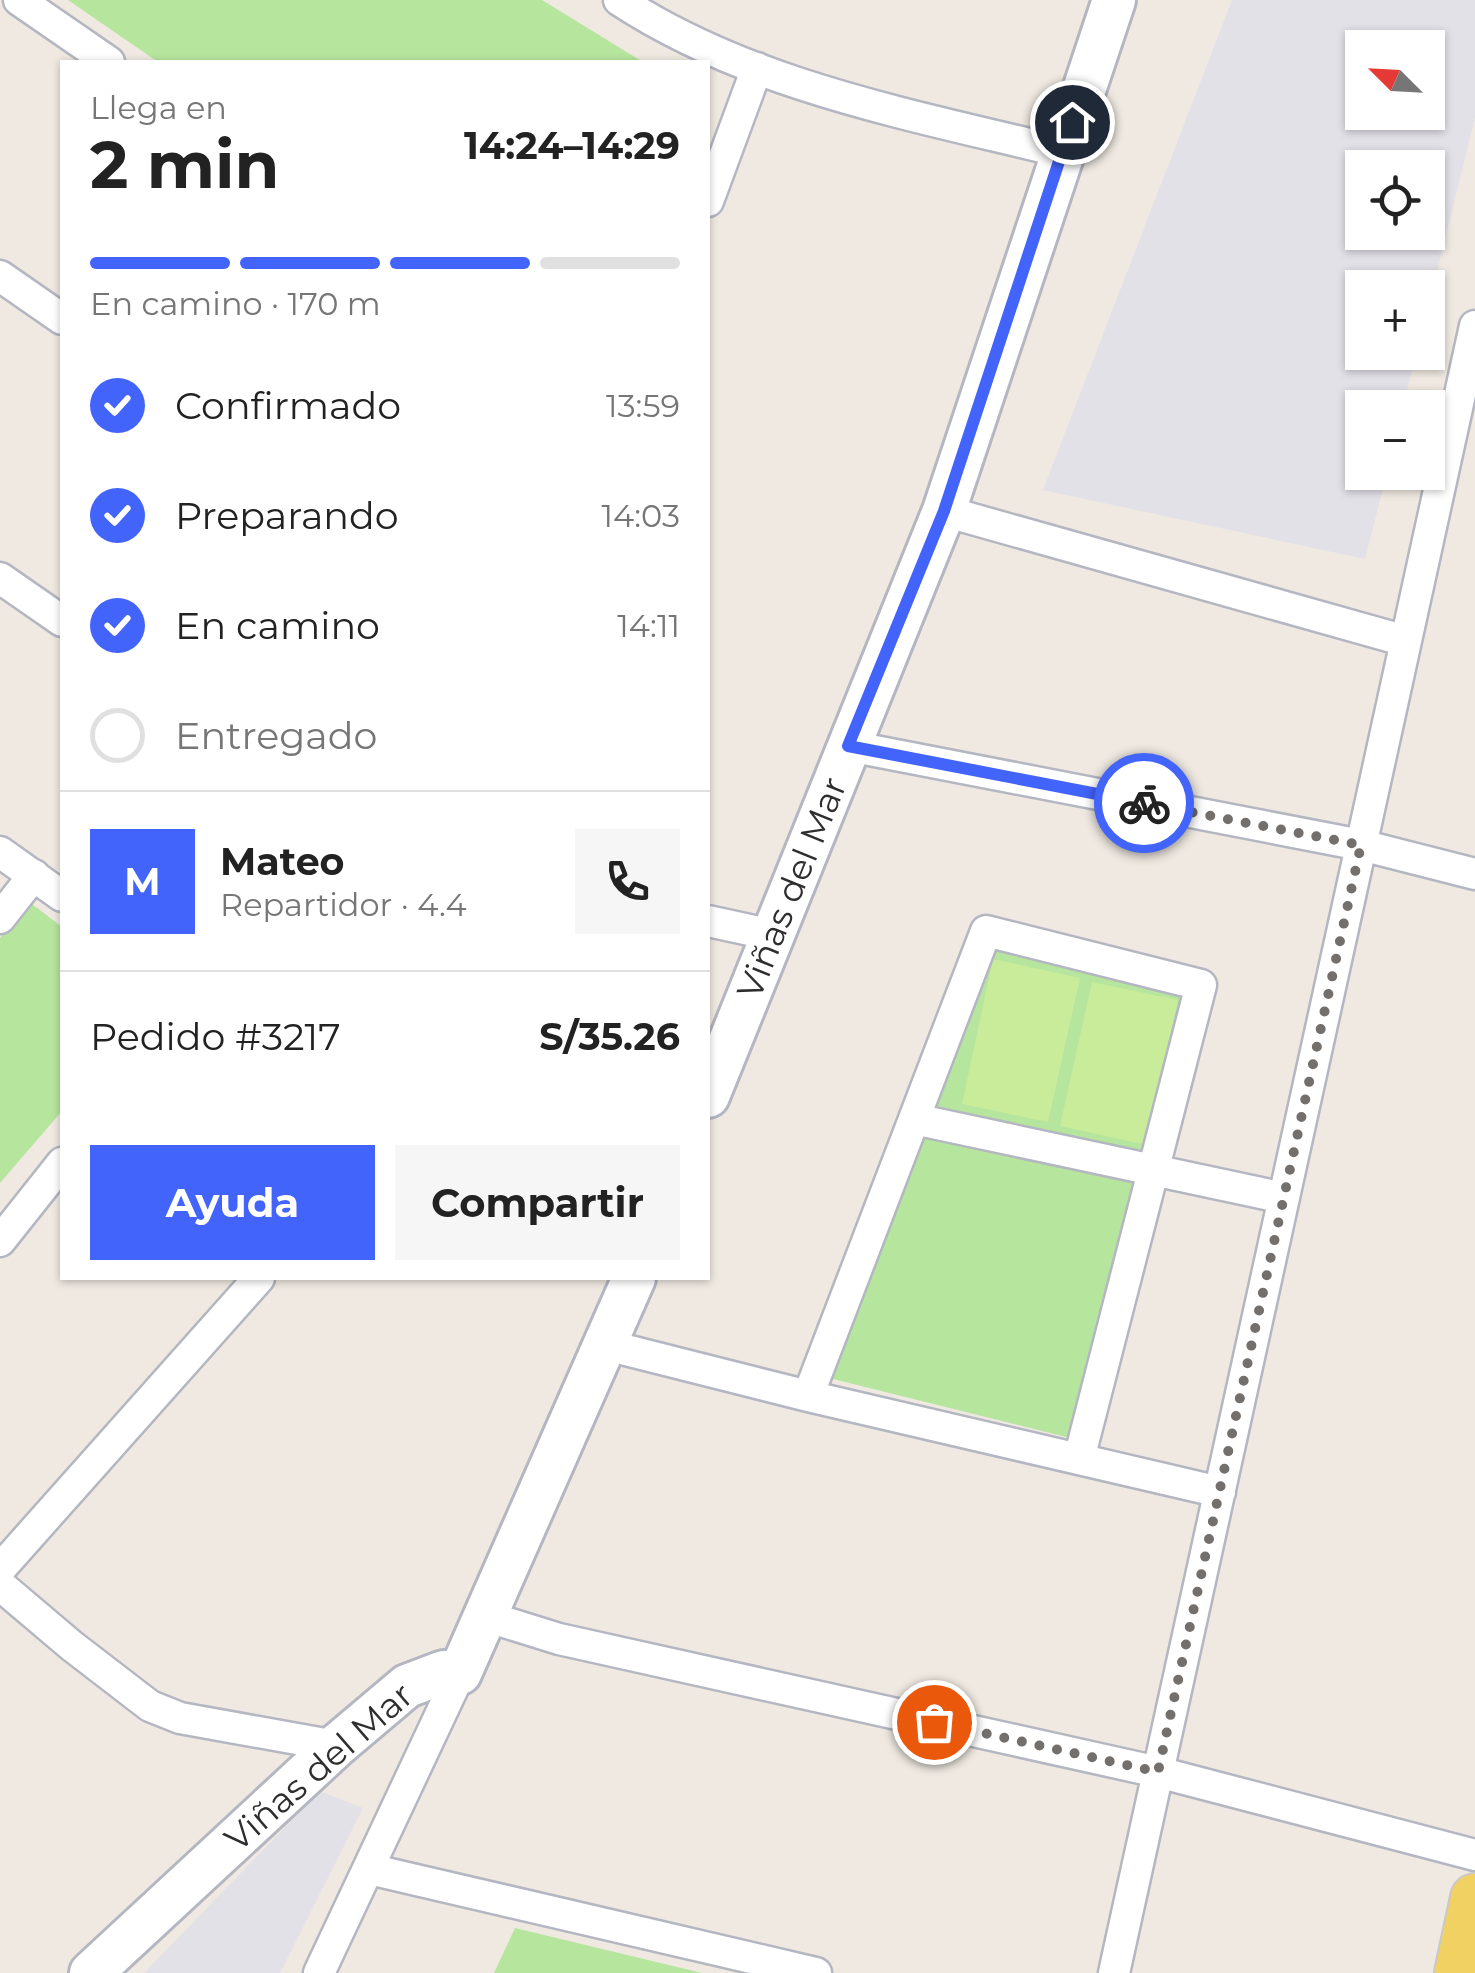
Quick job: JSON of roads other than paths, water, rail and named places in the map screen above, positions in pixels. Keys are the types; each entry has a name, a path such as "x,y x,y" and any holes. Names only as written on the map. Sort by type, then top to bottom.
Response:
{"main road":[{"path":"1459,1973 1475,1898"}],"street":[{"path":"19,0 106,60"},
{"path":"619,0 757,68 868,103 1062,152"},
{"name":"Viñas del Mar","path":"710,1091 944,511 1114,0"},
{"path":"710,196 757,68"},
{"path":"0,276 60,318"},
{"path":"1114,1973 1475,326"},
{"path":"944,511 1406,641"},
{"path":"0,578 60,620"},
{"path":"848,746 1361,845 1475,874"},
{"path":"0,852 60,894"},
{"path":"0,918 34,875"},
{"path":"710,922 773,935"},
{"path":"808,1396 986,931 1201,985 1079,1459"},
{"path":"914,1119 1284,1198"},
{"path":"0,1242 60,1166"},
{"path":"0,1569 257,1280"},
{"name":"Viñas del Mar","path":"90,1973 336,1746 408,1686 444,1672 460,1673 633,1280"},
{"path":"606,1345 1220,1492"},
{"path":"0,1585 150,1706 180,1718 336,1746"},
{"path":"485,1616 560,1639 1158,1772 1475,1855"},
{"path":"319,1973 460,1673"},
{"path":"369,1869 812,1973"}]}
